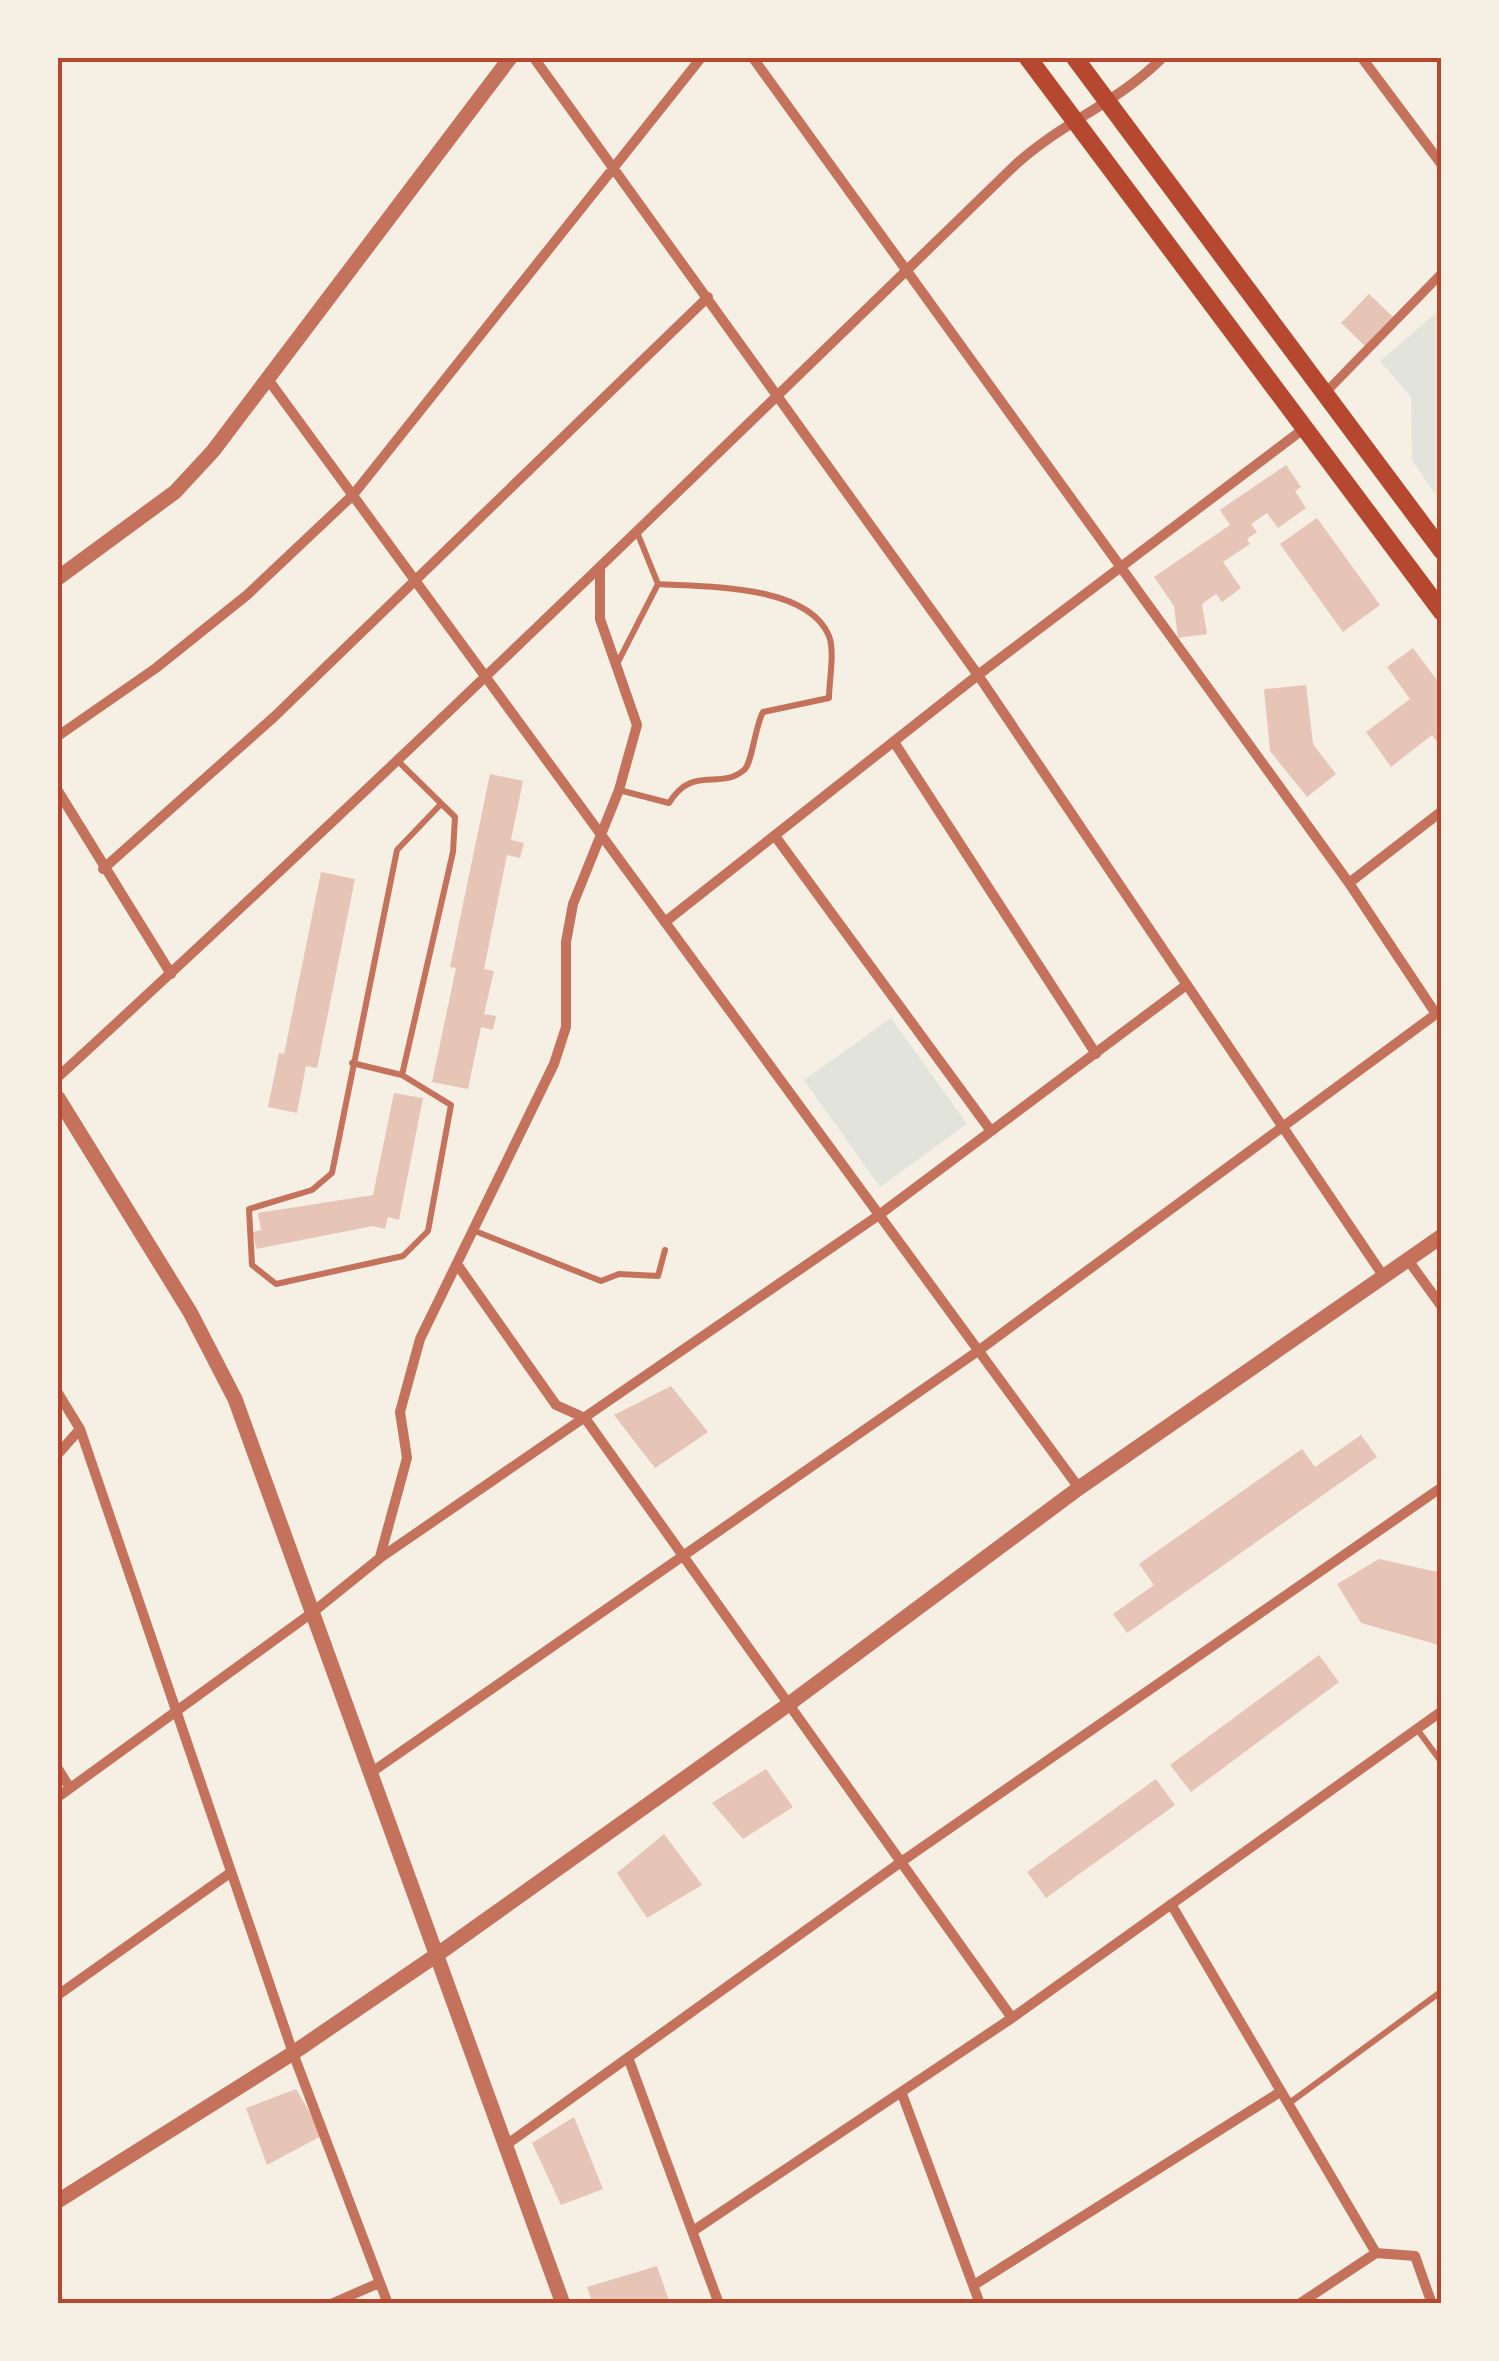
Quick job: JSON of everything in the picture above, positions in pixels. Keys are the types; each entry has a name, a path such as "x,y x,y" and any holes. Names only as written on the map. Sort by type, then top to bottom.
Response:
{"main road":[{"path":"1028,58 1302,430 1441,610"},
{"path":"1075,58 1442,551"}],"street":[{"path":"58,578 174,492 267,378 510,58"},
{"path":"534,58 978,675 1384,1277"},
{"path":"58,736 156,668 222,615 353,495 702,58"},
{"path":"369,1774 978,1351 1436,1014 1349,884 1121,570 909,268 753,58"},
{"path":"58,1078 600,569 1024,156 1137,82 1162,58"},
{"path":"1362,58 1442,165"},
{"path":"1326,392 1442,272"},
{"path":"103,869 274,717 708,298"},
{"path":"267,378 1078,1488"},
{"path":"664,922 978,675 1302,430"},
{"path":"380,1558 408,1458 400,1412 407,1376 420,1339 458,1267 561,1044 569,999 566,942 573,904 620,790 637,725 600,619 600,569"},
{"path":"894,742 1096,1054"},
{"path":"58,791 171,974"},
{"path":"1349,884 1442,812"},
{"path":"775,836 992,1131"},
{"path":"58,1797 313,1612 380,1558 879,1215 1185,986"},
{"path":"58,1098 222,1370 563,2304"},
{"path":"58,2201 292,2053 438,1954 788,1704 1078,1488 1442,1236"},
{"path":"1408,1260 1442,1307"},
{"path":"458,1267 556,1405 585,1418 1012,2018"},
{"path":"58,1394 80,1429 292,2053 388,2304"},
{"path":"58,1454 80,1429"},
{"path":"506,2145 630,2060 900,1862 1442,1487"},
{"path":"693,2231 1012,2018 1442,1711"},
{"path":"58,1769 70,1788"},
{"path":"58,1995 230,1873"},
{"path":"1172,1904 1376,2253"},
{"path":"630,2060 719,2304"},
{"path":"974,2285 1280,2092"},
{"path":"902,2094 980,2304"},
{"path":"1299,2304 1376,2253 1415,2256 1432,2304"},
{"path":"331,2304 379,2283"}],"lane":[{"path":"617,664 658,584 637,532"},
{"path":"620,790 670,803 679,787 690,781 740,774 750,764 751,741 763,712 829,698 829,637 812,615 792,603 746,590 658,584"},
{"path":"398,761 455,817 454,852 402,1074"},
{"path":"352,1063 402,1074 452,1104 428,1230 404,1256 276,1284 262,1277 252,1265 249,1208 312,1190 332,1174 352,1063 398,850 441,804"},
{"path":"475,1231 601,1281 619,1274 658,1276 666,1250"},
{"path":"1418,1728 1442,1763"},
{"path":"1287,2104 1442,1991"}],"shaded area":[{"path":"1441,309 1441,502 1412,460 1411,397 1380,361"},
{"path":"891,1018 967,1124 880,1187 804,1080"}],"building":[{"path":"1369,294 1393,317 1365,346 1341,323"},
{"path":"1286,465 1301,487 1295,491 1306,508 1278,528 1267,513 1251,524 1257,532 1247,539 1250,544 1223,562 1241,588 1222,602 1216,594 1202,604 1207,634 1178,638 1174,606 1154,577 1230,525 1220,510"},
{"path":"1317,518 1380,605 1343,632 1280,544"},
{"path":"1413,648 1442,687 1442,748 1432,735 1391,767 1366,732 1410,699 1387,667"},
{"path":"1306,685 1313,744 1336,774 1307,797 1270,751 1264,689"},
{"path":"490,774 523,781 511,840 524,843 520,858 507,855 484,969 494,971 484,1014 496,1016 493,1030 481,1027 468,1089 432,1082 456,968 450,967"},
{"path":"321,872 355,879 317,1068 306,1066 297,1113 268,1107 279,1053 284,1054"},
{"path":"394,1093 423,1098 399,1220 388,1217 385,1229 373,1226 256,1249 253,1232 261,1230 258,1213 373,1195"},
{"path":"671,1386 708,1432 655,1468 614,1415"},
{"path":"1361,1435 1377,1457 1127,1633 1113,1614 1154,1585 1139,1564 1302,1449 1315,1467"},
{"path":"1379,1559 1442,1573 1439,1645 1361,1623 1337,1584"},
{"path":"1319,1655 1339,1682 1191,1792 1170,1765"},
{"path":"766,1769 793,1807 743,1839 712,1803"},
{"path":"1156,1779 1175,1805 1046,1898 1027,1872"},
{"path":"664,1834 702,1885 647,1918 617,1873"},
{"path":"296,2089 323,2135 267,2165 246,2108"},
{"path":"574,2117 603,2189 561,2205 532,2143"},
{"path":"657,2266 670,2304 593,2304 587,2287"}]}
